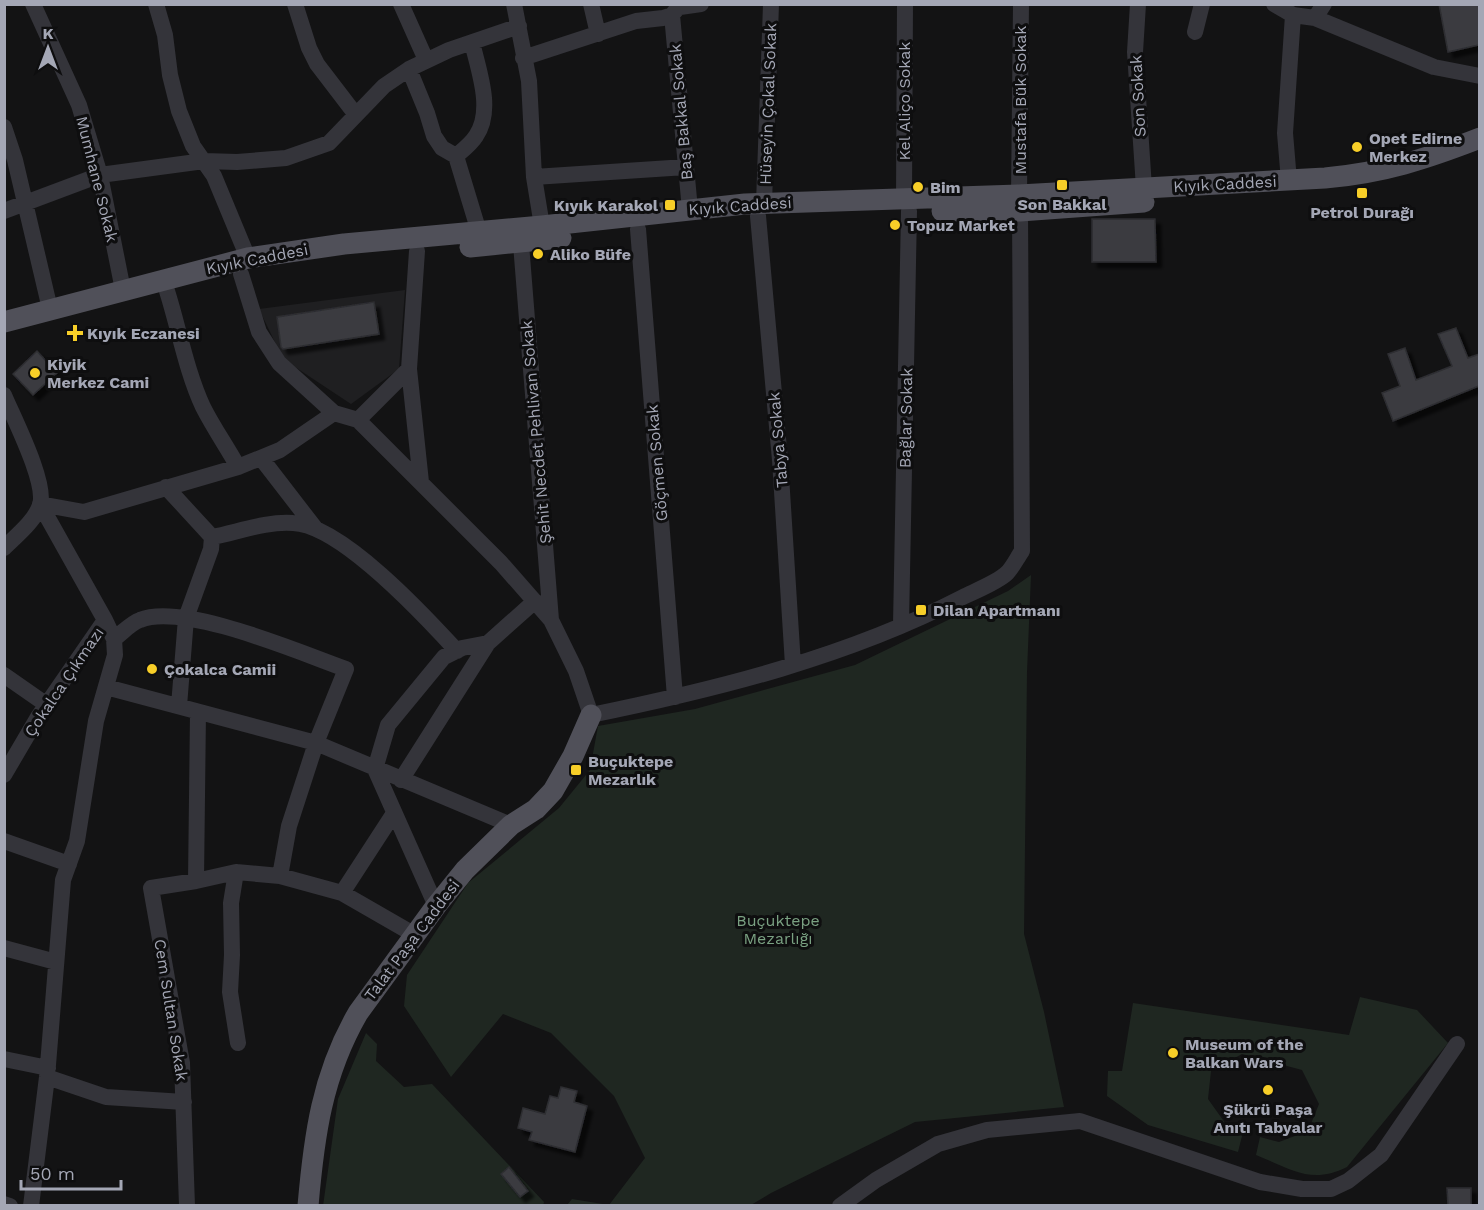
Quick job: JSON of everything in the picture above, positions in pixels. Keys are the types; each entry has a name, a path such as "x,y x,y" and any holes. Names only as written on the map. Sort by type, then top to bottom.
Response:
{"main road":[{"name":"Kıyık Caddesi","path":"1020,203 1144,188 1288,181 1372,172 1427,159 1479,138"},
{"name":"Kıyık Caddesi","path":"4,322 123,290 344,244 479,232 520,236 542,226 690,210 1020,203 1350,188 1425,173 1479,152"},
{"name":"Kıyık Caddesi","path":"4,334 167,291 242,264 297,262 417,251 520,236 638,229 761,210"},
{"name":"Talat Paşa Caddesi","path":"308,1206 317,1121 336,1057 358,1013 465,870 511,825 536,808 553,791 568,766 591,715"}],"street":[{"name":"Mumhane Sokak","path":"33,4 79,105 100,176 123,290"},
{"path":"156,4 165,35 170,75 178,111 193,146 214,176 242,264 259,332 279,363 334,413 358,420 501,563 535,601 551,620 576,671 591,715"},
{"path":"295,4 309,48 317,64 356,115"},
{"path":"400,4 426,60"},
{"path":"514,4 529,81 534,177 542,226"},
{"path":"591,4 598,34"},
{"path":"523,58 636,21 663,18 678,9 701,4"},
{"name":"Hüseyin Çokal Sokak","path":"761,210 771,4"},
{"name":"Kel Aliço Sokak","path":"905,4 907,204"},
{"name":"Mustafa Bük Sokak","path":"591,715 675,697 793,665 901,626 1006,574 1022,550 1021,4"},
{"name":"Son Sokak","path":"1138,4 1135,52 1144,188"},
{"path":"1195,32 1202,4"},
{"path":"1274,4 1293,15 1320,11 1434,67 1479,76"},
{"name":"Baş Bakkal Sokak","path":"678,9 690,210"},
{"path":"1288,181 1285,133 1293,15"},
{"path":"4,211 100,176 204,161 237,162 286,158 329,143 384,86 409,69 472,42 519,26"},
{"path":"456,156 477,135 482,121 484,99 472,42"},
{"path":"409,69 434,136 442,148 456,156 479,232"},
{"path":"4,128 15,160 50,309"},
{"path":"534,177 686,167"},
{"name":"Bağlar Sokak","path":"901,626 907,204"},
{"name":"Tabya Sokak","path":"761,210 793,665"},
{"name":"Göçmen Sokak","path":"638,229 675,697"},
{"name":"Şehit Necdet Pehlivan Sokak","path":"520,236 551,620"},
{"path":"417,251 409,369 421,482"},
{"path":"167,291 189,369 203,407 238,467"},
{"path":"358,420 409,369"},
{"path":"4,395 8,416 36,471 41,489 40,504 35,515 4,548"},
{"path":"40,504 84,512 238,467 280,450 334,413"},
{"path":"261,458 315,528"},
{"path":"166,487 212,537 211,549 186,618 179,706"},
{"path":"31,1206 48,1073 63,880 77,841 96,721 115,655 114,639 105,620 40,504"},
{"path":"212,537 294,523 315,528 346,547 405,595 457,651"},
{"path":"401,780 488,643 535,601"},
{"path":"114,639 140,620 167,616 186,618 211,622 346,669 315,743 289,826 280,876"},
{"name":"Çokalca Çıkmazı","path":"4,775 47,705 105,620"},
{"path":"436,906 375,769 388,725 444,657 488,643"},
{"path":"4,675 47,705"},
{"path":"106,687 315,743 511,825"},
{"path":"198,712 196,882 236,872 280,876 342,893 415,935"},
{"path":"342,893 394,813"},
{"path":"4,841 69,864"},
{"path":"236,872 231,903 230,992 238,1043"},
{"name":"Cem Sultan Sokak","path":"187,1206 182,1064 151,888 196,882"},
{"path":"4,948 56,962"},
{"path":"840,1206 876,1180 938,1144 987,1130 1080,1121 1260,1182 1302,1189 1331,1189 1348,1181 1381,1155 1457,1044"},
{"path":"4,1059 48,1073 106,1097 184,1102"},
{"path":"4,1204 10,1206"}],"shaded area":[{"path":"405,290 399,369 351,404 283,359 259,309"}],"green space":[{"name":"Buçuktepe Mezarlığı","path":"1031,575 1027,672 1024,934 1044,1012 1064,1107 915,1122 751,1205 609,1205 645,1158 614,1096 551,1033 503,1014 451,1077 404,1006 407,975 468,883 559,808 590,770 598,726 695,709 855,665 1008,591"},
{"path":"1360,997 1417,1010 1448,1043 1347,1167 1323,1175 1312,1175 1291,1170 1256,1155 1260,1137 1279,1142 1308,1131 1319,1104 1302,1070 1242,1054 1211,1071 1208,1099 1228,1127 1243,1132 1238,1152 1148,1125 1107,1096 1108,1071 1122,1071 1133,1003 1349,1035"},
{"path":"366,1033 377,1044 376,1061 404,1087 432,1084 544,1202 543,1206 323,1206 338,1099"},
{"path":"572,1199 609,1205 567,1205"}],"building":[{"path":"1439,4 1479,4 1479,45 1448,52"},
{"path":"1092,219 1155,219 1156,262 1092,262"},
{"path":"374,302 379,334 283,349 281,347 277,317"},
{"path":"1456,328 1468,358 1479,354 1479,386 1393,421 1382,393 1400,386 1388,354 1405,348 1416,380 1452,366 1438,334"},
{"name":"Kiyik Merkez Cami","path":"37,351 57,373 33,395 13,374"},
{"path":"561,1087 577,1091 574,1102 587,1106 575,1152 529,1140 532,1132 518,1128 523,1108 545,1114 550,1096 558,1098"},
{"path":"509,1167 528,1191 520,1197 501,1174"},
{"path":"1447,1188 1471,1188 1471,1206 1448,1206"}],"place":[{"name":"Opet Edirne Merkez","path":"1357,147"},
{"name":"Son Bakkal","path":"1062,185"},
{"name":"Bim","path":"918,187"},
{"name":"Petrol Durağı","path":"1362,193"},
{"name":"Kıyık Karakol","path":"670,205"},
{"name":"Topuz Market","path":"895,225"},
{"name":"Aliko Büfe","path":"538,254"},
{"name":"Kıyık Eczanesi","path":"75,333"},
{"name":"Kiyik Merkez Cami","path":"35,373"},
{"name":"Dilan Apartmanı","path":"921,610"},
{"name":"Çokalca Camii","path":"152,669"},
{"name":"Buçuktepe Mezarlık","path":"576,770"},
{"name":"Museum of the Balkan Wars","path":"1173,1053"},
{"name":"Şükrü Paşa Anıtı Tabyalar","path":"1268,1090"}]}
